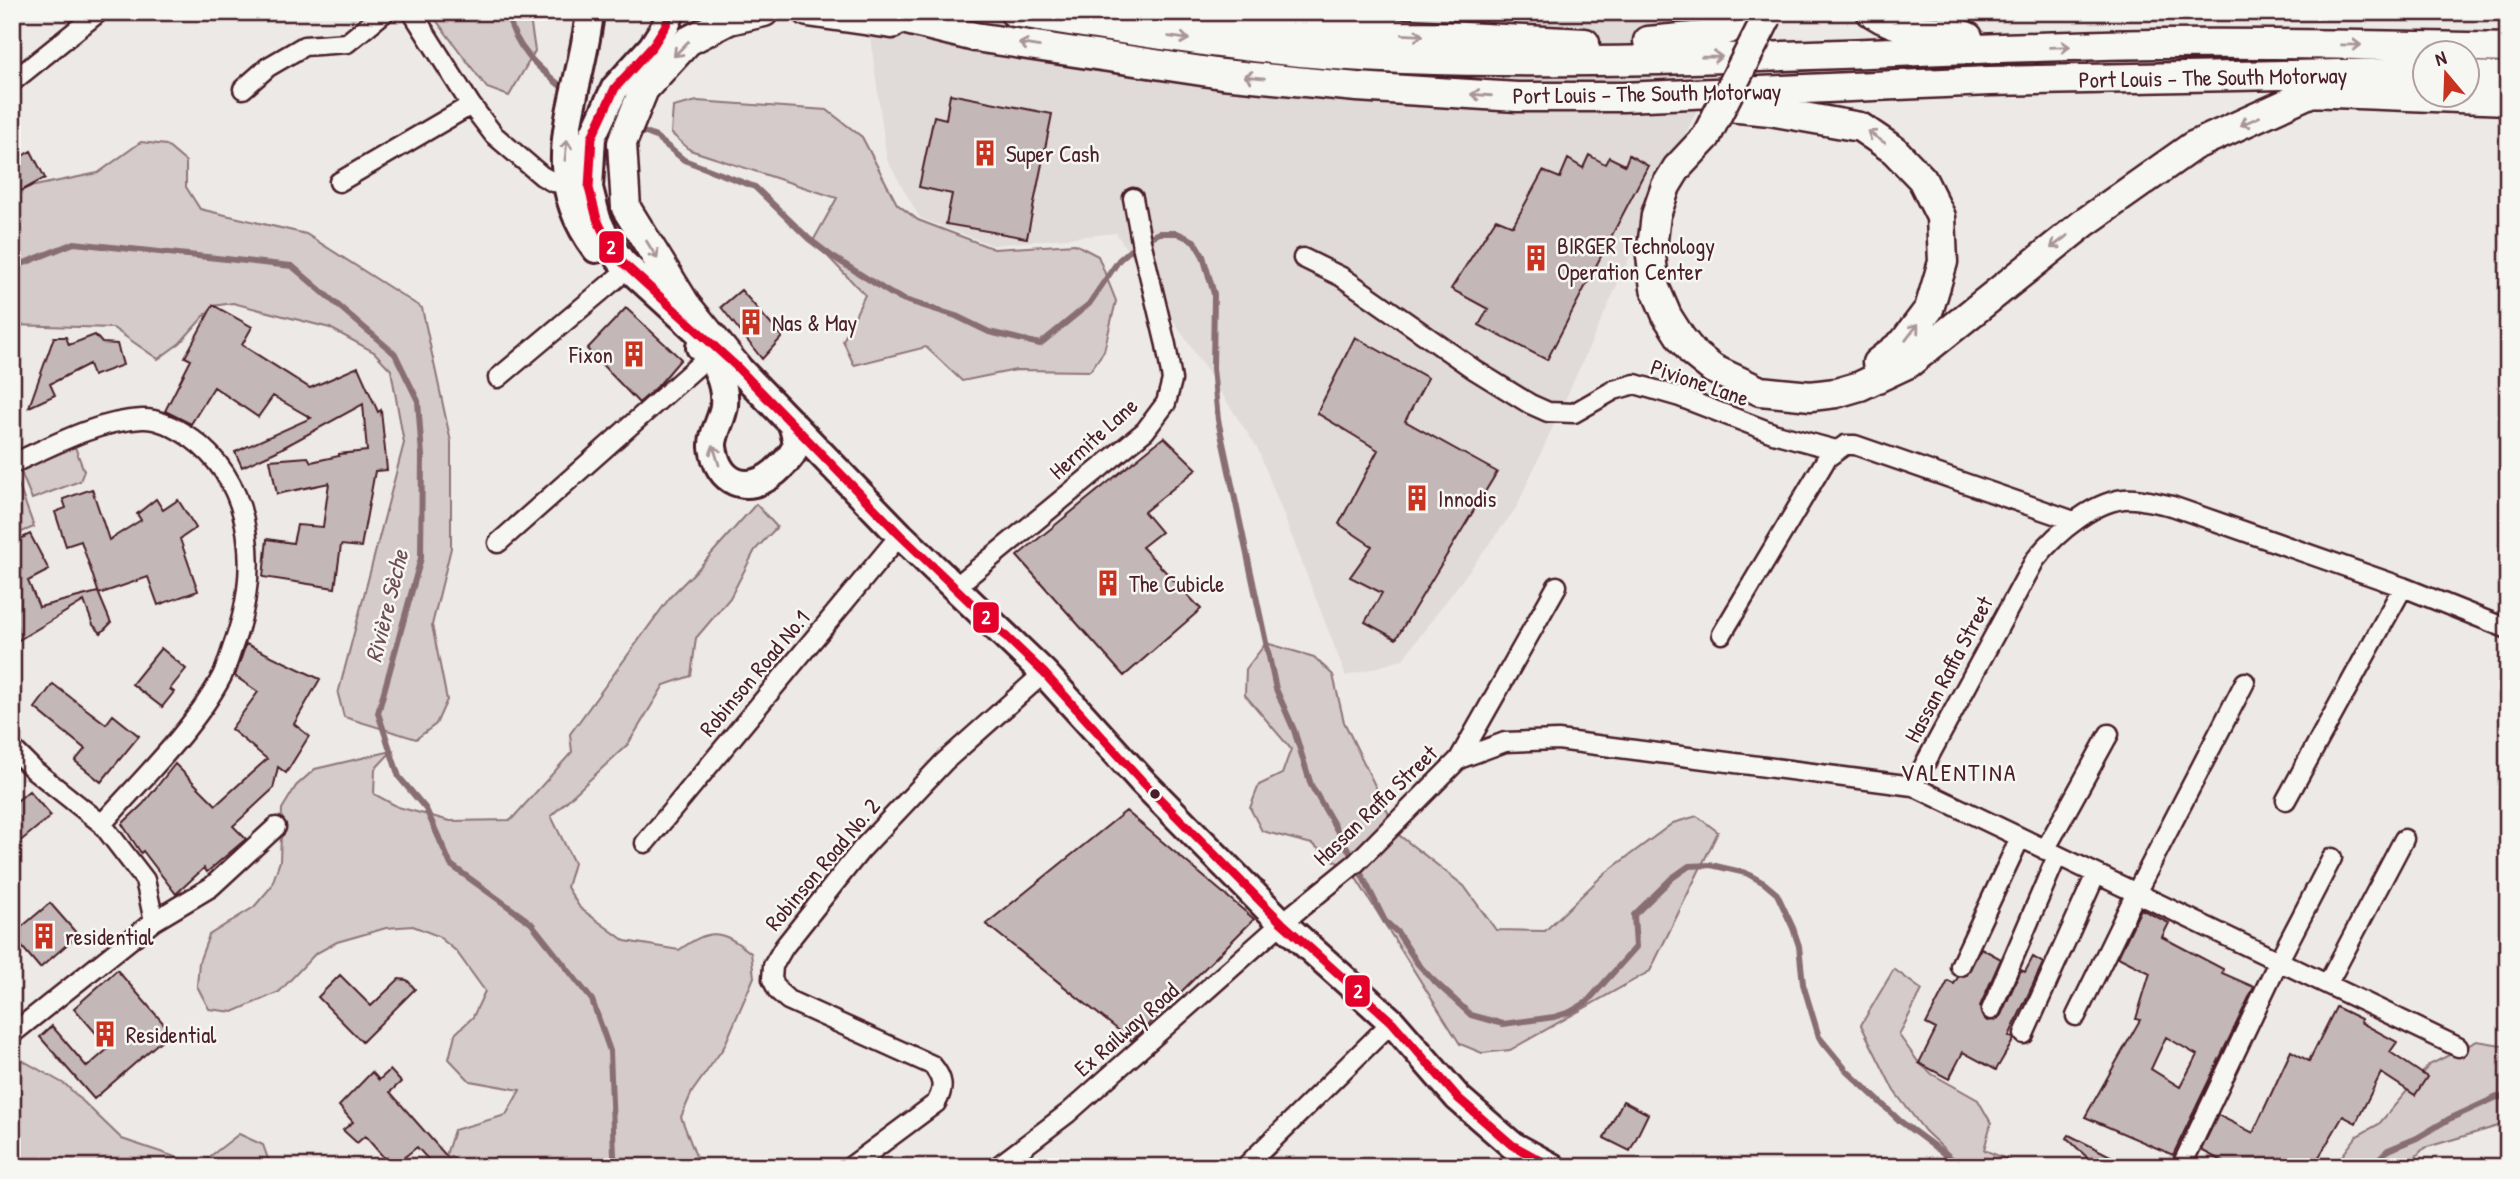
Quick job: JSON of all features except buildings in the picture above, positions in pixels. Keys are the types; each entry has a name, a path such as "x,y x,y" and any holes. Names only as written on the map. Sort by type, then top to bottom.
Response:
{"highway":[{"path":"723,361 626,208 622,143 644,89 688,41 727,16 764,12"},
{"path":"808,12 975,37"},
{"name":"Port Louis – The South Motorway","path":"874,12 975,37 1222,74 1357,87 1517,97 1623,97 1965,82 2412,74"},
{"name":"Port Louis – The South Motorway","path":"1014,12 1208,42 1400,58 1546,61 2270,44 2508,48"},
{"path":"1176,12 1247,26 1625,46"},
{"path":"1871,12 1889,23 1916,30 1960,33 1992,49"},
{"path":"1546,61 1717,33 1761,14"},
{"path":"1623,97 1770,111 1860,127 1894,150 1922,179 1941,217 1943,262 1929,309 1904,342 1883,360 1840,380 1777,382 1721,359 1690,330 1678,311 1670,290 1667,269 1668,238 1676,206 1706,137 1761,14"},
{"path":"1247,26 1312,51"},
{"path":"2482,76 2508,77"},
{"path":"2119,80 2150,96 2312,92 2508,100"},
{"path":"1706,137 1677,168 1666,186 1657,215 1651,256 1655,288 1667,316 1681,338 1693,353 1713,369 1760,391 1811,396 1860,386 1909,363 2020,273 2137,184 2193,146 2312,92"}],"main road":[{"path":"590,12 586,46 573,96 566,142 565,183 575,214 592,244 617,278 723,361"},
{"path":"671,12 652,47 615,88 592,136 589,188 597,219 607,241 622,262 723,361 792,423 953,589 1044,673 1143,782 1282,923 1392,1022 1458,1098 1511,1145 1552,1167"},
{"path":"723,361 724,404 713,443 716,460 725,475 734,483 767,479 786,463 797,443 792,423"},
{"path":"786,463 809,464 838,471"}],"street":[{"path":"12,82 99,12"},
{"path":"243,89 268,67 304,46 347,43 385,12"},
{"path":"412,12 471,105 494,135 542,176 553,182 565,183"},
{"path":"338,182 471,105"},
{"name":"Hermite Lane","path":"953,589 1145,431 1166,403 1171,380 1166,345 1133,198"},
{"name":"Pivione Lane","path":"1303,258 1342,277 1475,370 1530,404 1549,412 1574,413 1614,390 1635,384 1680,397 1773,433 1836,450 1845,445 1855,445 2074,521"},
{"path":"498,378 617,278"},
{"path":"498,542 723,361"},
{"path":"12,464 91,430 144,419 175,427 206,449 221,466 241,508 250,549 244,617 222,675 191,722 102,824"},
{"path":"1722,634 1828,458 1836,450"},
{"name":"Hassan Raffa Street","path":"1282,923 1356,863 1459,759 1505,742 1558,740 1913,786 2035,560 2051,540 2074,521 2101,506 2132,498 2172,506 2403,587 2508,629"},
{"name":"Robinson Road No.1","path":"645,843 900,535"},
{"path":"1459,759 1557,586"},
{"path":"2286,800 2403,587"},
{"name":"Robinson Road No. 2","path":"850,1167 936,1103 942,1094 943,1084 939,1073 932,1065 788,1000 778,991 772,979 773,966 783,947 861,850 944,762 1044,673"},
{"path":"2076,1016 2245,682"},
{"path":"1991,1010 2051,853 2109,734"},
{"path":"12,748 34,770 102,824 145,880 154,921"},
{"path":"1913,786 2458,1047"},
{"path":"12,1034 154,921 211,887 276,827"},
{"path":"1960,966 2021,838"},
{"path":"2328,984 2404,839"},
{"path":"2181,1167 2279,960 2332,858"},
{"path":"2024,1034 2096,874"},
{"name":"Ex Railway Road","path":"997,1167 1068,1113 1282,923"},
{"path":"1245,1167 1392,1022"}],"shaded area":[{"path":"430,12 520,12 531,25 535,51 509,96 487,88"},
{"path":"867,12 1741,12 1516,508 1402,660 1346,676 1258,449 1116,233 992,245 920,218 887,160"},
{"path":"697,101 827,110 862,137 897,204 918,220 994,249 1075,244 1098,256 1116,301 1104,351 1090,371 1016,370 962,381 926,347 854,365 843,341 865,295 813,241 837,198 690,150 671,133 673,107"},
{"path":"141,142 166,145 186,162 186,187 200,209 306,234 422,308 451,442 451,548 432,625 447,700 436,724 416,739 344,717 338,694 404,443 391,370 374,352 330,328 233,303 213,306 180,343 158,359 113,328 12,325 12,198 20,189 98,173"},
{"path":"75,447 84,471 80,481 32,499 20,470"},
{"path":"15,475 34,527 12,536 12,476"},
{"path":"756,504 777,527 755,550 730,598 696,638 691,676 664,685 628,744 551,816 574,863 567,887 580,908 625,941 679,950 699,938 715,934 731,939 751,953 754,977 724,1047 692,1092 681,1117 700,1167 471,1167 446,1155 454,1130 506,1115 520,1090 470,1081 449,1059 455,1034 473,1017 485,991 456,951 438,936 413,926 386,928 337,942 315,954 279,992 233,1012 209,1009 197,986 199,962 209,935 254,907 271,887 280,861 282,809 296,786 315,769 392,751 375,769 374,794 398,807 450,821 511,820 572,752 570,734 671,596"},
{"path":"1266,643 1314,657 1333,675 1344,722 1399,835 1464,886 1496,930 1545,931 1604,874 1673,823 1697,816 1718,832 1650,971 1510,1050 1482,1053 1460,1044 1354,875 1312,844 1262,831 1250,808 1259,785 1282,774 1291,749 1245,695 1246,669"},
{"path":"1894,969 1922,990 1899,1035 1919,1063 1932,1074 1978,1100 1991,1123 1984,1150 2026,1167 1963,1167 1925,1131 1894,1091 1861,1025"},
{"path":"2477,1041 2508,1046 2508,1116 2498,1126 2424,1148 2406,1167 2340,1167 2342,1156 2357,1136 2379,1124 2429,1065"},
{"path":"12,1059 20,1059 66,1085 122,1139 199,1165 239,1134 263,1145 271,1167 12,1167"}],"waterway":[{"path":"507,12 522,48 568,92"},
{"path":"636,129 656,137 684,160 755,187 809,239 890,293 956,316 989,332 1040,344 1089,304 1119,260 1141,241 1159,233 1177,233 1194,241 1203,256 1214,294 1213,368 1218,420 1276,689 1294,730 1311,785 1356,863 1385,921 1398,933 1418,964 1471,1015 1503,1024 1554,1017 1587,1002 1636,947 1634,915 1672,878 1689,866 1711,865 1746,873 1777,894 1793,928 1799,946 1803,984 1819,1037 1847,1071 1900,1121 1962,1167"},
{"name":"Rivière Sèche","path":"12,268 74,243 292,266 395,354 418,401 422,456 421,558 378,713 399,777 426,809 451,865 531,923 592,1000 610,1051 614,1155 617,1167"},
{"path":"2370,1167 2388,1150 2417,1138 2449,1119 2497,1097 2508,1098"}],"transit line":[{"name":"2","path":"671,12 652,47 615,88 592,137 589,188 597,219 607,241 622,262 736,366 900,535 1044,673 1143,782 1282,923 1392,1022 1458,1098 1512,1145 1552,1167"}],"place":[{"name":"Super Cash","path":"985,153"},
{"name":"BIRGER Technology Operation Center","path":"1536,258"},
{"name":"Nas & May","path":"751,322"},
{"name":"Fixon","path":"634,354"},
{"name":"Innodis","path":"1417,498"},
{"name":"The Cubicle","path":"1108,583"},
{"name":"residential","path":"44,936"},
{"name":"Residential","path":"105,1034"}],"district":[{"name":"VALENTINA","path":"1959,772"}]}
